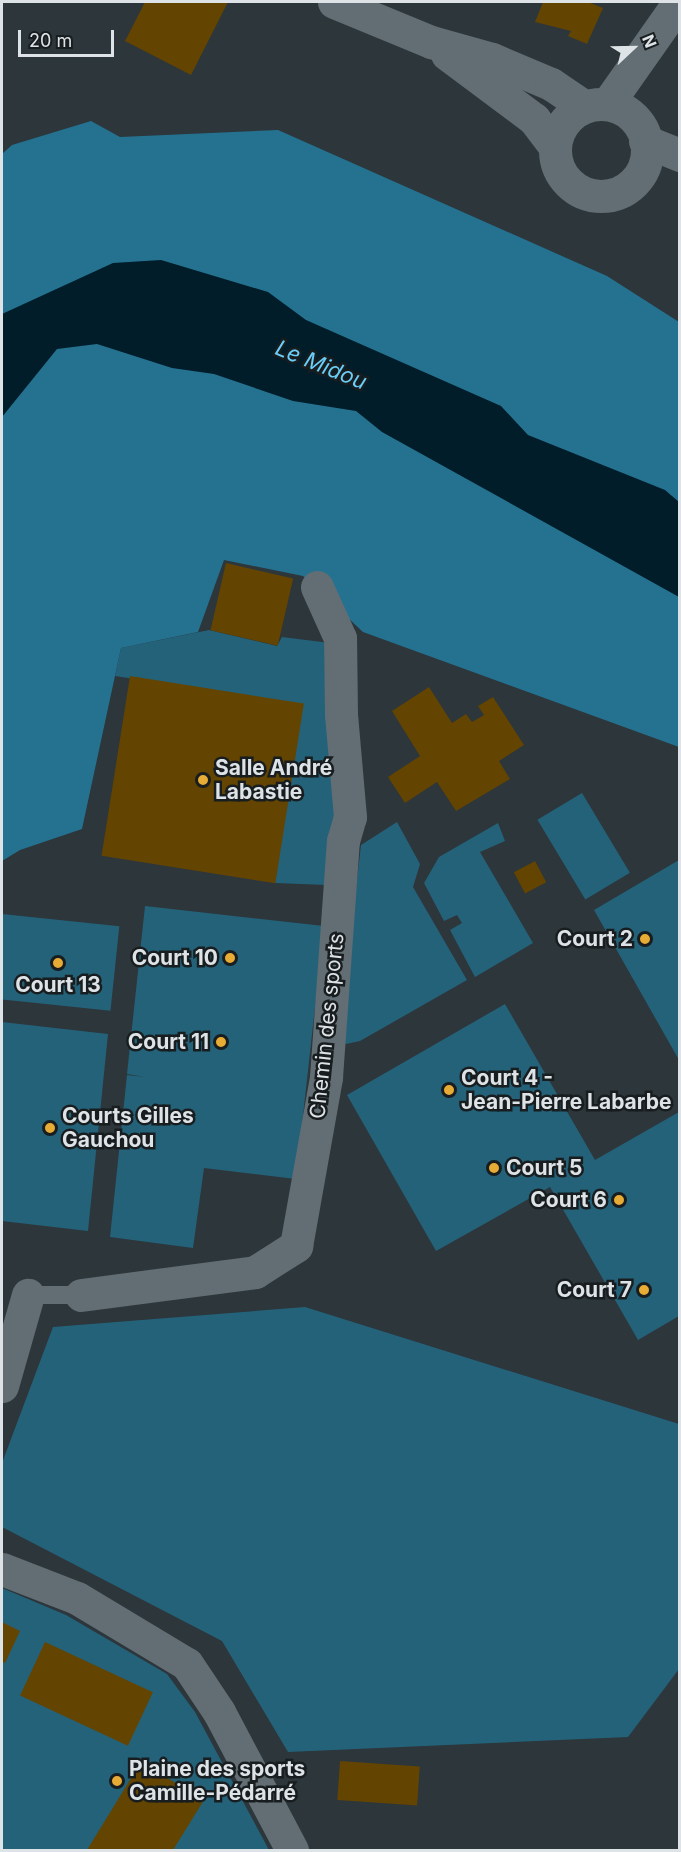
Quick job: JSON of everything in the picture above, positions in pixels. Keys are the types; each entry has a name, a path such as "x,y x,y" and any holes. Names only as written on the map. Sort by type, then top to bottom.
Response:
{"street":[{"path":"334,2 431,42 492,59 596,105 634,117 645,141 647,152 640,174 618,194 603,197 571,187 555,162 554,146 563,121 596,105 679,2"},
{"path":"431,42 534,119 554,146"},
{"path":"645,141 680,155"},
{"name":"Chemin des sports","path":"81,1295 255,1272 296,1246 326,1077 343,841 350,817 341,715 340,638 317,587"},
{"path":"2,1386 28,1295"},
{"path":"2,1569 77,1598 187,1664 219,1712 292,1851"}],"lane":[{"path":"28,1295 81,1295"}],"shaded area":[{"path":"91,121 120,137 278,130 607,276 679,322 679,747 363,632 303,576 224,560 198,632 121,648 82,829 20,850 2,861 2,154 12,145"},
{"path":"209,630 277,646 282,637 330,643 336,820 327,885 275,883 300,704 115,676 121,648"},
{"path":"582,793 630,873 585,899 537,820"},
{"path":"397,822 420,864 413,887 467,980 360,1041 346,1044 339,1037 361,845"},
{"path":"498,823 505,841 480,852 533,943 475,977 450,930 462,923 457,915 444,921 424,883 439,857"},
{"name":"Court 2","path":"679,860 679,1060 594,910"},
{"path":"145,906 324,926 296,1179 204,1168 193,1248 110,1237 127,1075 145,1077 127,1074"},
{"name":"Court 13","path":"2,914 119,926 110,1011 2,999"},
{"path":"505,1004 595,1160 679,1112 679,1316 638,1340 550,1187 436,1251 347,1095"},
{"name":"Courts Gilles Gauchou","path":"2,1022 108,1034 88,1231 2,1221"},
{"path":"305,1307 679,1424 679,1669 628,1737 288,1752 222,1641 2,1527 2,1463 53,1327"},
{"name":"Plaine des sports Camille-Pédarré","path":"2,1588 66,1615 167,1674 195,1712 269,1850 2,1850"}],"water":[{"name":"Le Midou","path":"161,260 268,292 306,320 501,406 528,435 665,490 679,502 679,597 382,432 356,411 293,401 214,374 172,368 97,344 57,349 2,417 2,314 113,263"}],"building":[{"path":"145,2 228,2 191,75 125,41"},
{"path":"543,2 588,2 603,8 587,44 568,36 571,31 535,22"},
{"path":"226,563 293,579 278,646 210,630"},
{"name":"Salle André Labastie","path":"130,676 304,704 275,883 102,856"},
{"path":"429,687 452,723 466,714 472,722 484,715 478,706 493,697 524,745 499,761 510,779 456,811 437,782 405,803 388,777 420,756 392,711"},
{"path":"535,861 546,882 525,893 514,872"},
{"path":"2,1622 20,1631 5,1663 2,1662"},
{"path":"45,1642 153,1692 128,1746 20,1695"},
{"path":"340,1761 420,1767 417,1805 337,1800"},
{"path":"141,1762 204,1800 173,1850 87,1850"}],"place":[{"name":"Salle André Labastie","path":"203,780"},
{"name":"Court 2","path":"645,939"},
{"name":"Court 10","path":"230,958"},
{"name":"Court 13","path":"58,963"},
{"name":"Court 11","path":"221,1042"},
{"name":"Court 4 - Jean-Pierre Labarbe","path":"449,1090"},
{"name":"Courts Gilles Gauchou","path":"50,1128"},
{"name":"Court 5","path":"494,1168"},
{"name":"Court 6","path":"619,1200"},
{"name":"Court 7","path":"644,1290"},
{"name":"Plaine des sports Camille-Pédarré","path":"117,1781"}]}
